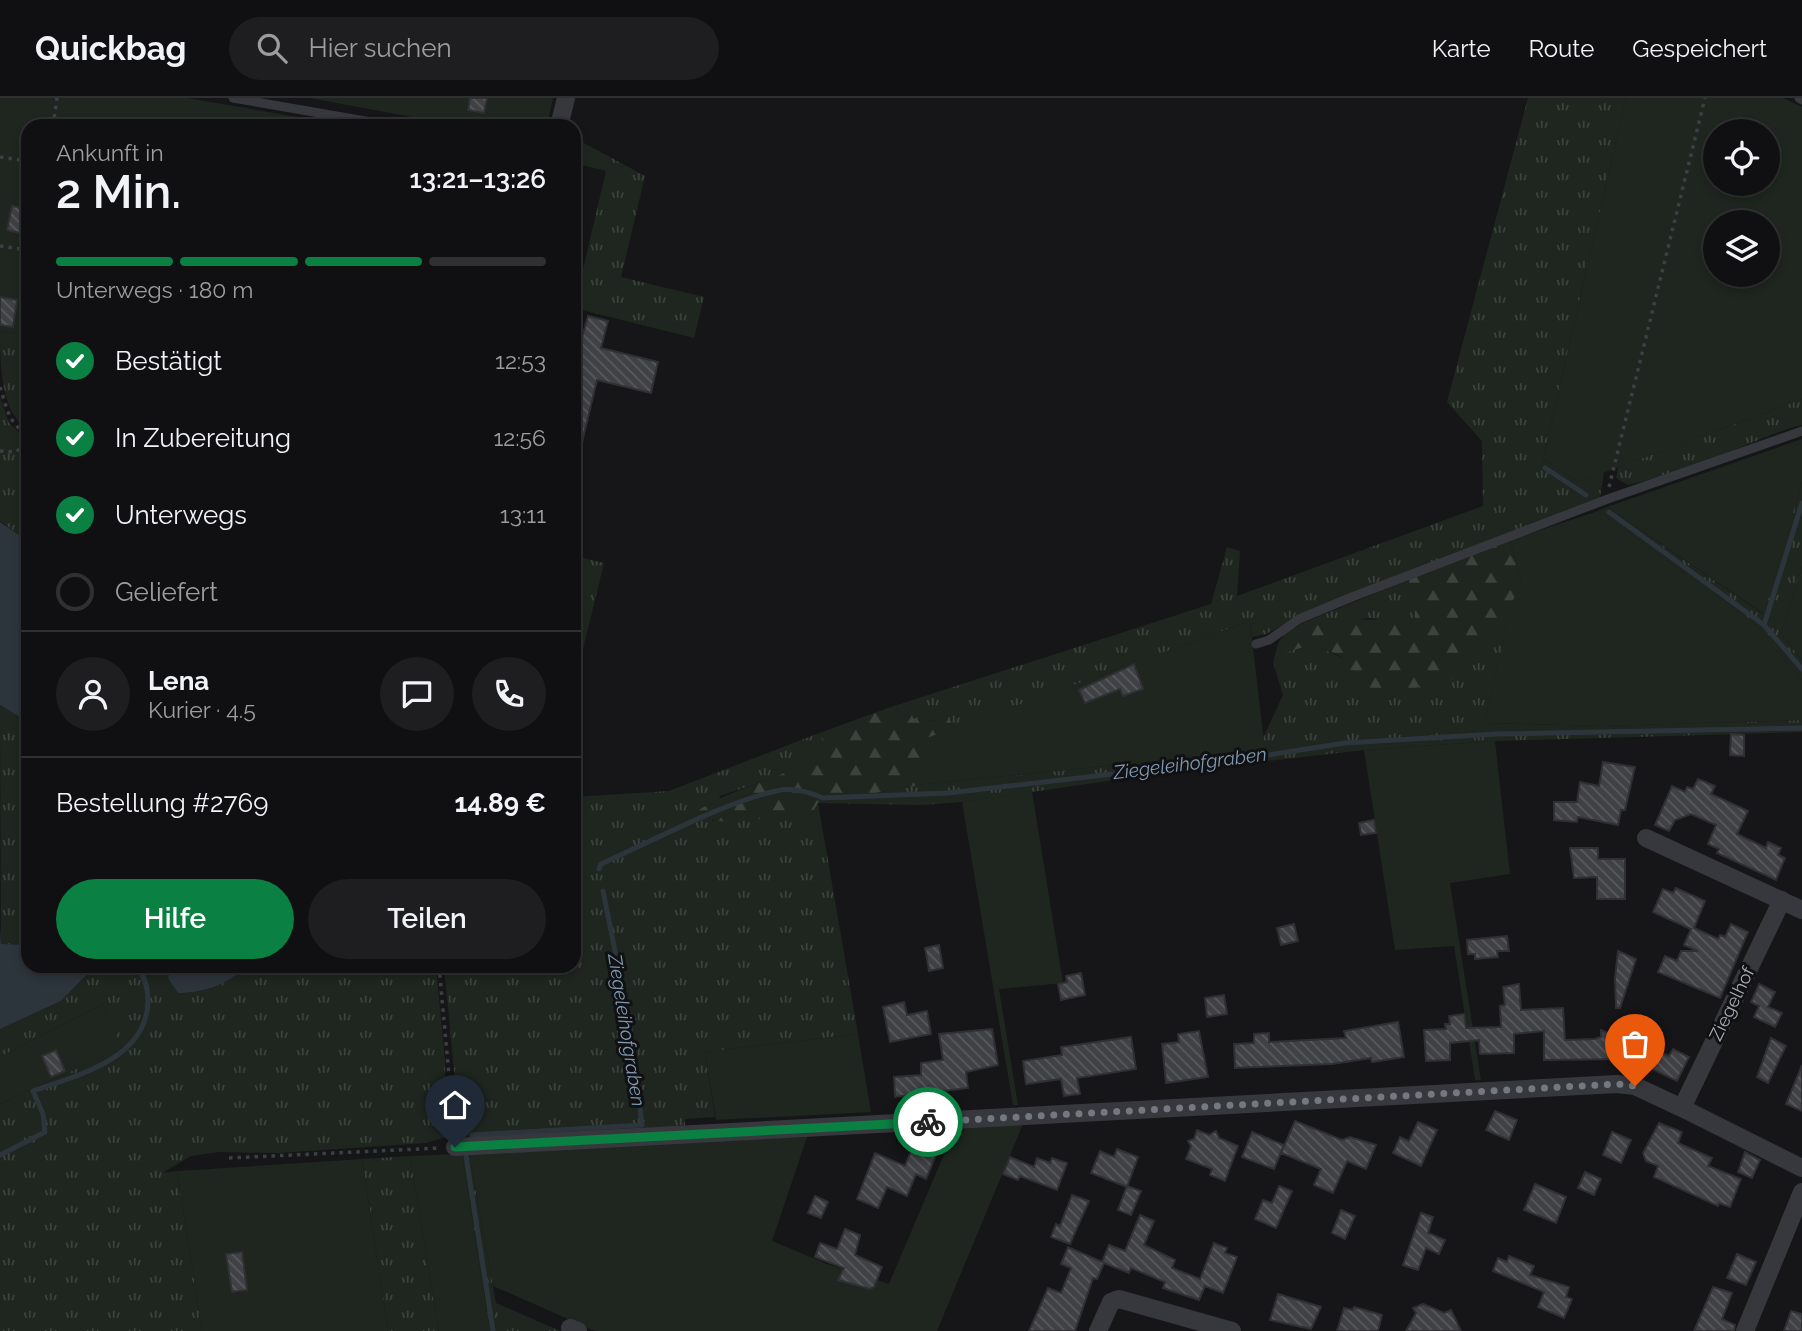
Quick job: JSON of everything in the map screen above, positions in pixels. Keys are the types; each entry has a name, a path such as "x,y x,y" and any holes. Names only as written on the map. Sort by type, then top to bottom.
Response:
{"street":[{"path":"561,119 566,98"},
{"path":"1646,838 1802,909"},
{"name":"Ziegelhof","path":"1682,1108 1782,900"},
{"path":"455,1147 1617,1084 1635,1086 1802,1168"},
{"path":"1745,1331 1802,1192"},
{"path":"1098,1331 1111,1302 1119,1299 1231,1331"}],"lane":[{"path":"233,98 359,119"},
{"path":"1256,644 1269,640 1300,619 1352,597 1605,500 1802,431"}],"path":[{"path":"54,119 57,98"},
{"path":"1605,500 1705,98"},
{"path":"0,157 21,160"},
{"path":"0,246 21,249"},
{"path":"0,387 16,426 21,429"},
{"path":"0,451 15,452 21,448"},
{"path":"229,1158 455,1147 440,973"}],"green space":[{"path":"0,98 187,98 310,119 21,119 21,334 0,331"},
{"path":"310,98 553,98 548,119 422,119"},
{"path":"1528,98 1626,98 1543,459 1578,482 1604,472 1600,497 1316,607 1266,634 1252,637 1250,621 956,728 948,719 918,719 891,707 1211,604 1227,547 1240,551 1237,596 1483,506 1482,441 1447,402"},
{"path":"1626,98 1783,98 1802,107 1802,399 1578,482 1543,459"},
{"path":"583,134 582,142 645,176 621,277 704,297 694,338 581,310 581,278 606,171 581,165 581,135"},
{"path":"0,331 21,334 21,424 7,399 1,370"},
{"path":"0,397 9,423 21,434 21,536 0,521"},
{"path":"1802,399 1802,425 1657,478 1628,485 1616,478 1618,467"},
{"path":"1802,439 1802,481 1764,614 1607,507"},
{"path":"1802,481 1802,567 1781,634 1802,660 1802,680 1751,621 1598,511 1607,507 1763,614"},
{"path":"1598,511 1752,621 1802,680 1802,720 1602,726 1484,723 1513,600 1521,583 1510,540"},
{"path":"1510,540 1521,583 1507,627 1472,645 1454,678 1383,696 1349,678 1345,659 1329,651 1307,647 1282,655 1278,644 1288,632 1303,624 1341,619 1416,620 1416,596 1408,580"},
{"path":"581,558 604,563 581,657"},
{"path":"1802,567 1802,660 1781,634"},
{"path":"1408,580 1416,596 1416,620 1397,623 1369,618 1298,625"},
{"path":"1250,621 1265,750 927,784 927,738"},
{"path":"1507,627 1484,723 1602,726 1802,720 1802,732 1495,741 1364,750 1170,772 962,802 921,805 818,803 927,784 1264,750 1263,738 1283,695 1273,662 1278,644 1282,655 1294,648 1314,645 1345,659 1453,678 1472,645"},
{"path":"0,705 21,718 21,946 1,944"},
{"path":"891,707 918,719 948,719 956,728 927,738 927,784 818,803 809,818 726,821 700,817 699,810 714,801 807,762 821,752 822,732"},
{"path":"822,732 821,752 802,768 720,796 712,821 786,814 809,818 818,803 858,1034 705,1052 715,1117 685,1119 685,1126 469,1138 459,1123 445,973 581,973 581,797 669,791"},
{"path":"1495,741 1510,874 1450,883 1481,1080 1475,1080 1454,946 1395,950 1364,750"},
{"path":"1032,791 1063,983 999,989 1018,1105 1013,1105 962,802"},
{"path":"88,973 169,973 168,978 178,993 216,986 239,973 437,973 445,1062 446,1137 426,1143 278,1153 219,1152 191,1156 162,1173 177,1171 202,1331 0,1331 0,1104 121,1048 103,1004 0,1057 0,1029 61,1001"},
{"path":"103,1004 122,1048 0,1104 0,1057"},
{"path":"858,1034 871,1112 716,1120 705,1052"},
{"path":"1023,1124 937,1331 595,1331 493,1286 469,1153 808,1134 772,1241 827,1264 889,1284 956,1126"},
{"path":"469,1153 496,1303 560,1331 490,1331 462,1154"},
{"path":"462,1154 490,1331 439,1331 410,1156"},
{"path":"410,1156 439,1331 388,1331 362,1159"},
{"path":"362,1159 388,1331 202,1331 177,1171"}],"shaded area":[{"path":"0,522 21,536 21,718 0,705"},
{"path":"0,929 1,944 21,945 21,973 88,973 61,1001 0,1029"},
{"path":"169,973 239,973 216,986 178,993 168,978"}],"building":[{"path":"470,98 487,98 484,113 468,110"},
{"path":"12,206 21,208 21,233 7,230"},
{"path":"0,297 17,300 13,327 0,325"},
{"path":"588,316 608,321 601,348 658,362 651,393 597,380 581,447 581,340"},
{"path":"1134,664 1143,689 1123,696 1120,689 1085,703 1079,690"},
{"path":"1731,734 1744,735 1744,756 1730,755"},
{"path":"1603,762 1635,767 1625,810 1621,810 1618,825 1578,817 1577,822 1554,820 1554,802 1577,802 1580,782 1599,786"},
{"path":"1698,779 1715,786 1711,794 1748,811 1737,834 1766,848 1768,842 1781,848 1778,855 1785,858 1776,880 1717,853 1719,849 1708,844 1716,825 1691,814 1675,820 1669,831 1655,825 1672,786 1685,792 1687,787 1693,789"},
{"path":"1374,820 1376,833 1361,835 1359,823"},
{"path":"1570,848 1598,848 1598,859 1625,859 1625,899 1597,899 1597,877 1574,878"},
{"path":"1676,888 1705,901 1694,928 1718,939 1720,935 1725,937 1731,924 1748,932 1720,998 1658,972 1665,956 1677,961 1681,951 1698,951 1684,945 1691,929 1653,912 1663,889 1673,893"},
{"path":"1294,924 1298,941 1281,945 1277,928"},
{"path":"1507,936 1509,951 1497,951 1498,957 1475,959 1475,954 1468,954 1467,940"},
{"path":"939,945 943,968 929,971 925,948"},
{"path":"1618,951 1636,959 1620,1008 1616,1008 1615,978"},
{"path":"1081,973 1085,995 1061,1000 1058,984 1067,982 1066,976"},
{"path":"1519,984 1521,1010 1563,1008 1565,1040 1595,1039 1601,1037 1601,1030 1620,1038 1620,1059 1544,1060 1544,1031 1514,1034 1514,1053 1480,1054 1479,1040 1450,1043 1450,1060 1426,1061 1424,1030 1446,1029 1445,1024 1450,1024 1449,1016 1464,1014 1466,1028 1501,1027 1500,1006 1505,1005 1503,987"},
{"path":"1759,984 1775,992 1768,1007 1782,1013 1775,1027 1754,1017 1759,1006 1751,1002"},
{"path":"1224,995 1227,1014 1207,1017 1205,998"},
{"path":"904,1002 907,1015 927,1011 931,1034 890,1042 883,1007"},
{"path":"1398,1022 1404,1057 1372,1062 1371,1058 1332,1064 1235,1068 1234,1044 1254,1043 1254,1034 1269,1033 1269,1042 1346,1038 1344,1031"},
{"path":"992,1029 998,1065 966,1072 968,1088 895,1097 894,1077 921,1075 921,1063 943,1060 939,1034"},
{"path":"1199,1031 1208,1077 1166,1083 1162,1044 1179,1042 1178,1034"},
{"path":"1131,1037 1136,1069 1077,1078 1080,1094 1064,1096 1061,1079 1026,1084 1023,1061 1062,1055 1061,1047"},
{"path":"1771,1038 1786,1046 1768,1083 1757,1077"},
{"path":"1650,1047 1669,1056 1673,1049 1689,1057 1677,1081 1642,1064"},
{"path":"56,1050 65,1071 51,1077 42,1056"},
{"path":"1802,1065 1802,1111 1786,1104"},
{"path":"1495,1111 1517,1120 1509,1140 1486,1130"},
{"path":"1295,1121 1342,1140 1350,1137 1376,1145 1366,1169 1347,1161 1333,1193 1314,1185 1321,1169 1281,1153"},
{"path":"1418,1122 1437,1130 1421,1166 1393,1153 1400,1137 1409,1141"},
{"path":"1659,1123 1682,1132 1678,1143 1712,1158 1708,1166 1741,1179 1730,1207 1719,1203 1718,1206 1654,1177 1658,1166 1646,1161 1643,1153"},
{"path":"1197,1130 1209,1135 1216,1131 1219,1138 1238,1146 1225,1181 1210,1175 1212,1169 1186,1159 1191,1146 1188,1141 1194,1139"},
{"path":"1252,1132 1284,1145 1274,1169 1242,1157"},
{"path":"1612,1132 1631,1140 1621,1163 1603,1155"},
{"path":"915,1141 938,1150 926,1179 916,1174 907,1196 887,1187 878,1208 857,1199 875,1153 905,1166"},
{"path":"1117,1149 1138,1157 1127,1187 1091,1173 1100,1151 1114,1157"},
{"path":"1745,1152 1760,1160 1752,1178 1738,1172"},
{"path":"1010,1157 1034,1167 1037,1158 1050,1163 1052,1158 1067,1163 1057,1190 1020,1176 1018,1180 1003,1174"},
{"path":"1585,1172 1601,1179 1594,1195 1578,1188"},
{"path":"1535,1184 1566,1197 1556,1223 1524,1210"},
{"path":"1127,1186 1141,1191 1131,1215 1118,1210"},
{"path":"1279,1186 1292,1191 1276,1228 1255,1219 1263,1200 1272,1203"},
{"path":"1072,1195 1089,1201 1070,1244 1051,1237 1056,1224 1060,1226"},
{"path":"815,1196 828,1202 821,1218 808,1213"},
{"path":"1341,1210 1355,1216 1345,1239 1332,1233"},
{"path":"1421,1213 1433,1217 1428,1233 1445,1240 1439,1254 1426,1248 1418,1270 1403,1265"},
{"path":"1140,1215 1154,1221 1144,1245 1175,1260 1172,1268 1200,1279 1214,1243 1227,1248 1225,1253 1237,1257 1223,1293 1205,1286 1199,1300 1163,1288 1165,1282 1131,1268 1129,1273 1104,1263 1097,1279 1093,1278 1075,1331 1029,1331 1048,1288 1061,1293 1071,1268 1061,1264 1068,1247 1102,1262 1109,1245 1125,1251"},
{"path":"845,1229 860,1235 855,1255 882,1267 874,1287 870,1289 838,1280 844,1268 815,1257 820,1243 837,1249"},
{"path":"242,1252 247,1290 232,1292 226,1254"},
{"path":"1737,1254 1756,1262 1746,1285 1727,1278"},
{"path":"1509,1256 1534,1266 1530,1275 1569,1287 1566,1297 1572,1299 1564,1318 1538,1307 1544,1292 1493,1271 1498,1258 1507,1262"},
{"path":"1713,1287 1732,1293 1722,1319 1735,1325 1734,1331 1694,1331"},
{"path":"1278,1294 1321,1307 1311,1329 1270,1320"},
{"path":"1423,1304 1444,1313 1451,1310 1461,1331 1406,1331 1416,1313 1413,1308"},
{"path":"1354,1307 1382,1315 1378,1331 1337,1331 1344,1308 1353,1310"},
{"path":"1791,1311 1802,1314 1802,1331 1784,1331"}],"waterway":[{"path":"1545,468 1586,495"},
{"name":"Ziegeleihofgraben","path":"1802,503 1764,625 1802,669"},
{"path":"1609,512 1764,625"},
{"name":"Ziegeleihofgraben","path":"599,869 601,864 711,813 782,790 800,791 823,798 948,793 1243,759 1345,743 1496,734 1802,728"},
{"name":"Ziegeleihofgraben","path":"472,1135 642,1125 630,1026 603,891"},
{"path":"0,1155 45,1132 43,1114 33,1091 107,1062 123,1051 136,1037 145,1021 148,1001 141,973"},
{"name":"Ziegeleihofgraben","path":"466,1156 493,1331"}],"way so far":[{"path":"928,1122 1617,1084 1635,1086"}],"route":[{"path":"455,1147 928,1122"}]}
